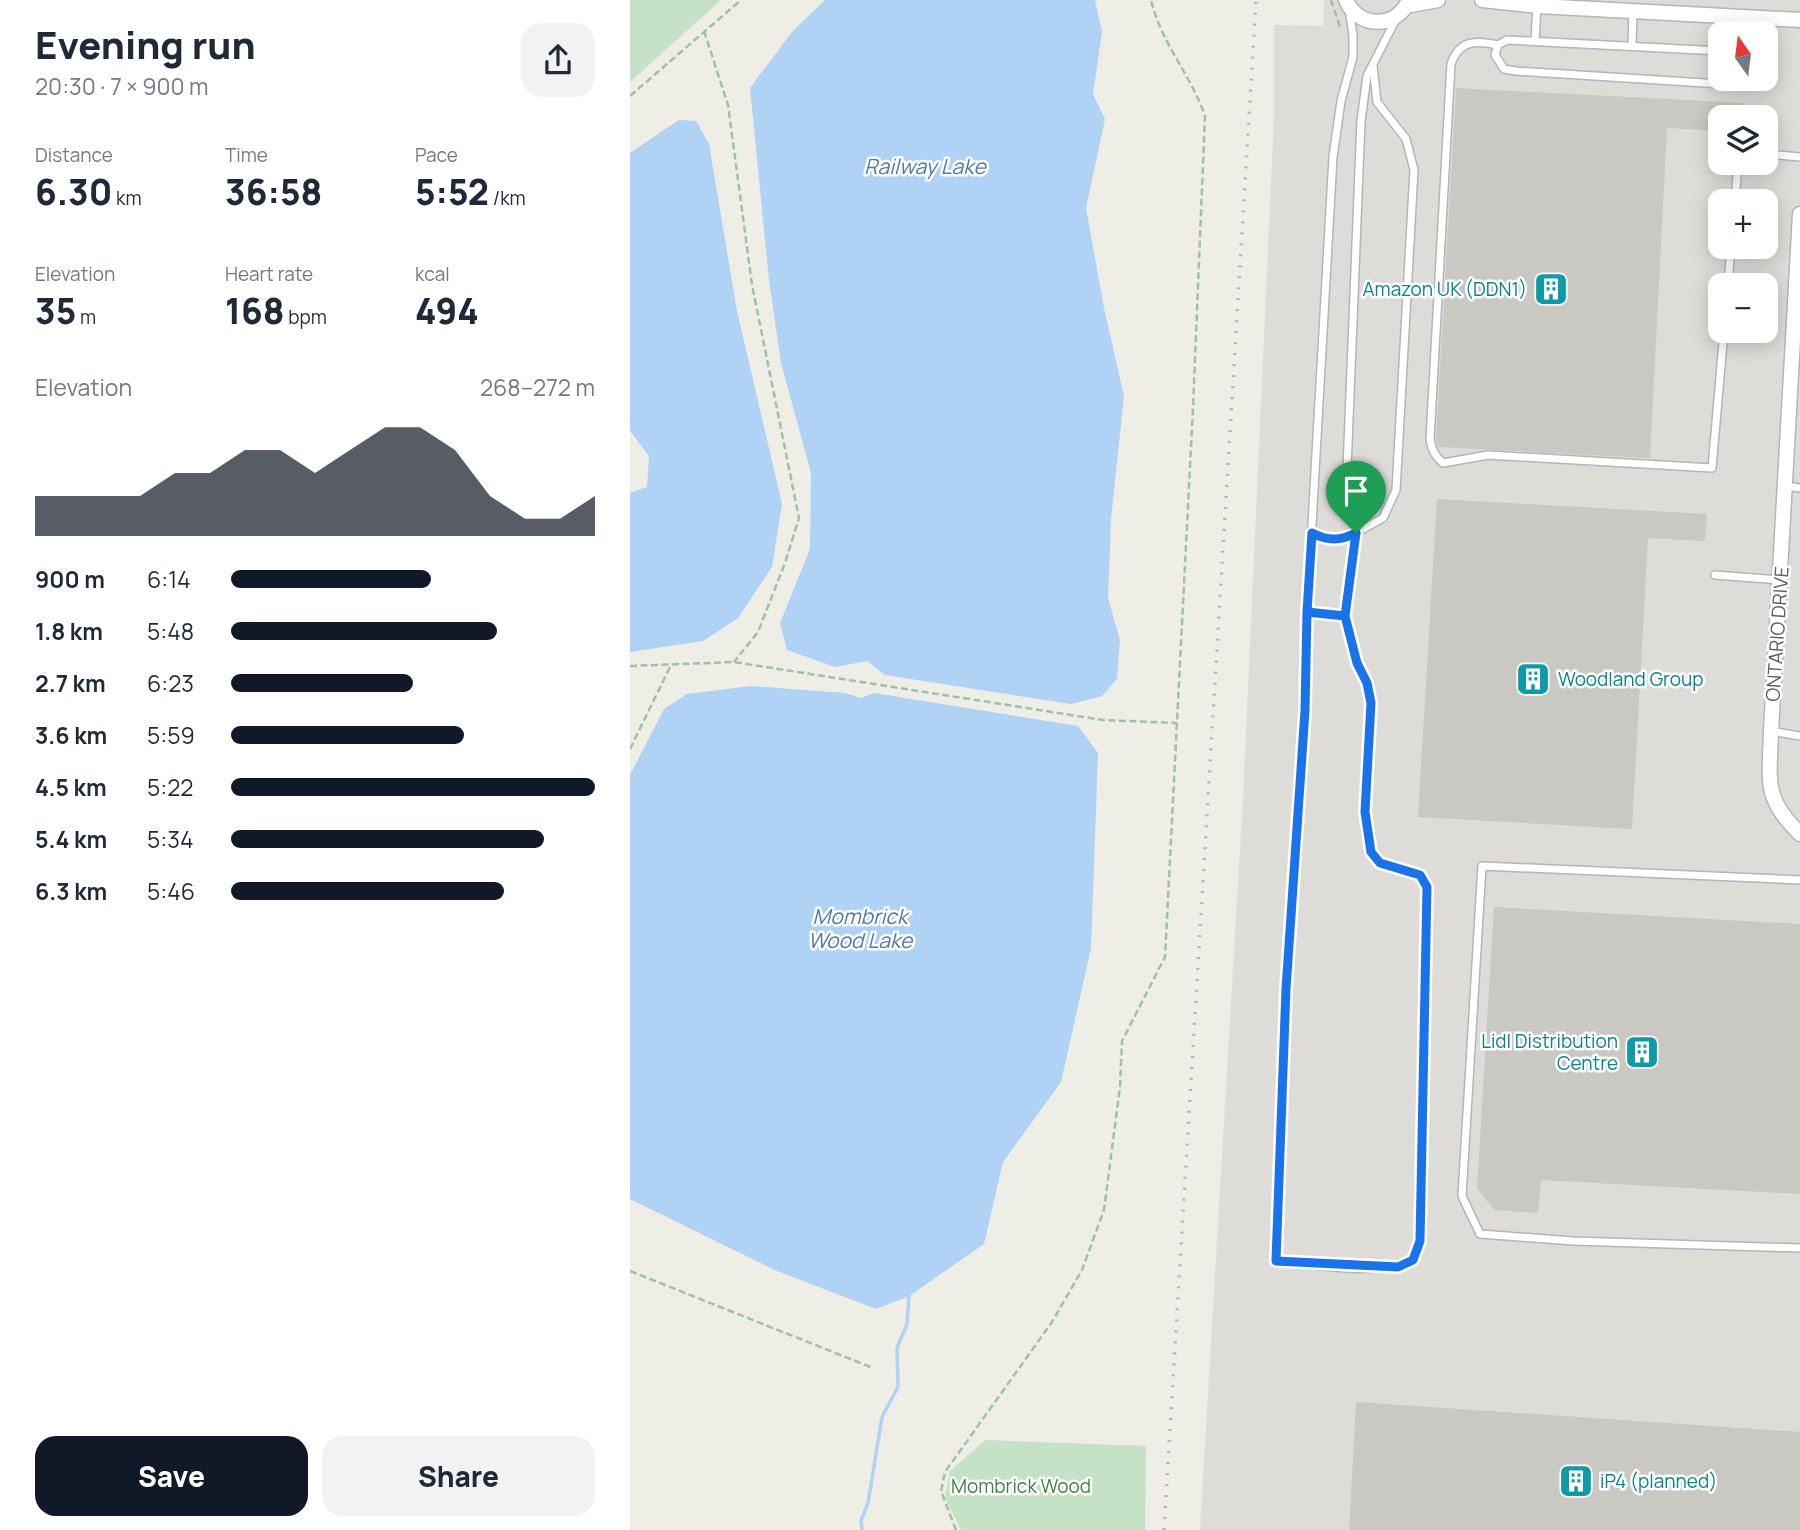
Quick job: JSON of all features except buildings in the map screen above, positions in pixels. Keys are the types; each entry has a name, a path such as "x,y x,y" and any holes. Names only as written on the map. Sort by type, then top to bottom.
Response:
{"street":[{"path":"1347,2 1365,20 1377,22 1404,7 1438,0"},
{"path":"1482,0 1538,6 1800,20"},
{"name":"ONTARIO DRIVE","path":"1800,214 1793,487 1781,580 1771,731 1770,794 1782,817 1800,834"}],"lane":[{"path":"1347,2 1353,35 1353,57 1341,101 1332,157 1307,612 1305,711 1286,989 1276,1261 1398,1267 1413,1260 1420,1241 1427,887 1420,875 1380,863 1371,852 1365,812 1371,703 1345,616 1356,533 1346,495 1361,121 1367,76 1404,7"},
{"path":"1535,40 1538,6"},
{"path":"1632,46 1633,10"},
{"path":"1708,50 1535,40 1507,40 1498,45 1472,42 1461,46 1451,64 1430,439 1432,450 1443,463 1488,455 1712,468 1723,343"},
{"path":"1498,45 1496,55 1504,69 1708,83"},
{"path":"1312,533 1325,540 1343,539 1356,533 1383,519 1396,490 1414,170 1406,139 1377,102 1373,63"},
{"path":"1778,155 1800,157"},
{"path":"1715,575 1781,580"},
{"path":"1307,612 1345,616"},
{"path":"1771,731 1800,736"},
{"path":"1800,880 1482,866 1462,1196 1480,1234 1573,1241 1800,1248"}],"path":[{"path":"630,96 741,0"},
{"path":"956,1530 941,1491 945,1472 1052,1322 1082,1269 1104,1210 1120,1087 1122,1041 1165,957 1205,116 1199,97 1157,24 1152,0"},
{"path":"704,31 728,105 752,285 799,518 758,632 734,662"},
{"path":"630,666 734,662 1103,720 1177,723"},
{"path":"630,749 671,664"},
{"path":"630,1271 873,1367"}],"shaded area":[{"path":"1324,0 1800,0 1800,1530 1200,1530 1243,799 1274,116 1274,25 1323,26"}],"green space":[{"path":"630,0 721,0 630,82"},
{"name":"Mombrick Wood","path":"985,1440 1146,1446 1145,1530 961,1530 945,1498 950,1471"}],"water":[{"name":"Railway Lake","path":"825,0 1095,0 1102,32 1093,94 1105,119 1086,208 1104,308 1124,396 1111,519 1108,598 1120,640 1117,679 1102,696 1071,704 885,675 867,661 835,667 787,650 780,623 810,549 811,473 781,363 769,280 750,88 792,32"},
{"path":"679,120 696,121 709,144 737,311 782,504 772,567 738,618 703,641 630,652 630,493 647,487 649,456 630,431 630,153"},
{"name":"Mombrick Wood Lake","path":"751,686 845,693 861,698 874,693 1078,726 1098,753 1091,948 1061,1082 1003,1162 984,1244 909,1296 876,1309 777,1271 630,1199 630,775 664,709 687,694"}],"waterway":[{"path":"862,1530 861,1521 868,1503 882,1417 898,1387 897,1348 907,1324 909,1296"}],"railway":[{"path":"1164,1530 1256,0"}],"place":[{"name":"Amazon UK (DDN1)","path":"1551,289"},
{"name":"Woodland Group","path":"1533,679"},
{"name":"Lidl Distribution Centre","path":"1642,1052"},
{"name":"iP4 (planned)","path":"1576,1481"}],"route":[{"path":"1356,533 1343,539 1325,540 1312,533 1307,612 1345,616 1357,663 1367,683 1371,703 1365,812 1371,852 1380,863 1401,867 1420,875 1427,887 1420,1241 1413,1260 1398,1267 1276,1261 1286,989 1298,845 1307,612 1345,616 1356,533"}]}
